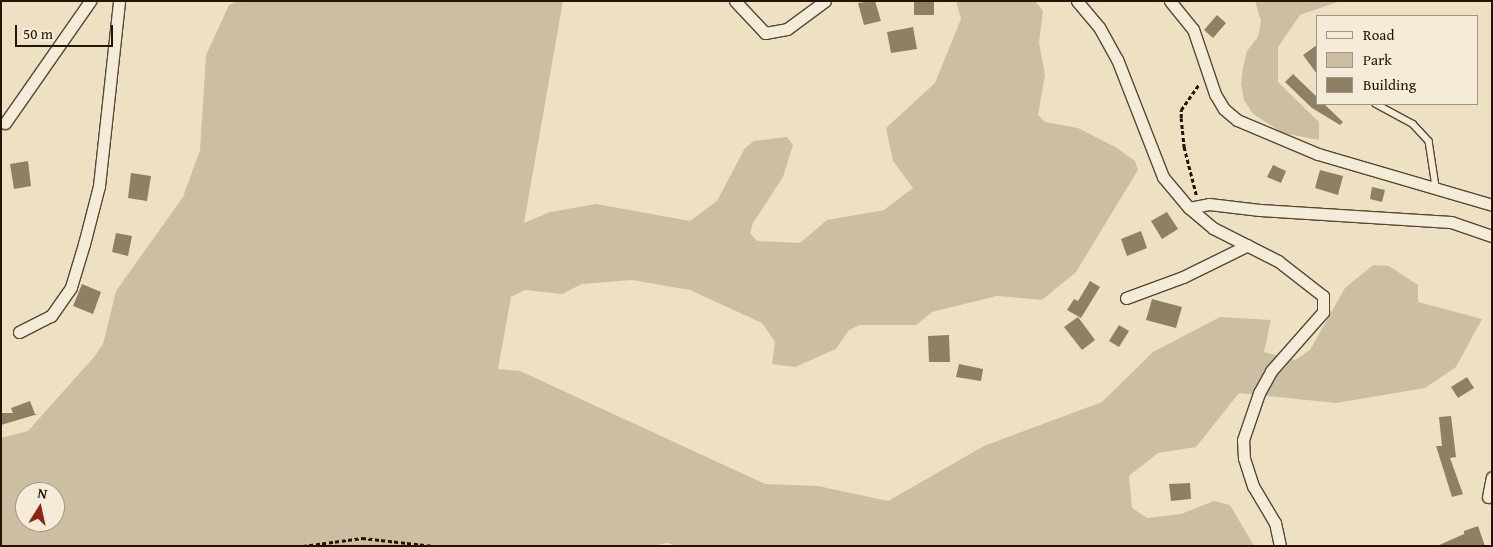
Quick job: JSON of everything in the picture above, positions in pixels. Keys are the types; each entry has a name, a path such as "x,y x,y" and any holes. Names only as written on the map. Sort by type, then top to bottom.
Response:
{"street":[{"path":"5,123 90,1"},
{"path":"19,332 50,316 71,287 84,244 99,186 119,1"},
{"path":"734,1 765,33 787,29 825,1"},
{"path":"1077,1 1099,27 1117,60 1147,129 1163,177 1194,206 1213,228 1278,261 1316,289 1325,305 1323,312 1271,371 1259,393 1243,440 1244,458 1253,486 1275,523 1280,546"},
{"path":"1170,1 1192,29 1210,80 1224,109 1237,120 1268,135 1392,177 1436,187 1492,205"},
{"path":"1194,206 1451,222 1492,236"},
{"path":"1126,298 1184,277 1248,245"},
{"path":"1488,498 1492,477"}],"lane":[{"path":"1378,105 1413,124 1425,136 1436,187"}],"path":[{"path":"1194,206 1184,148 1181,110 1196,86 1210,80"},
{"path":"303,546 362,538 434,546"}],"green space":[{"path":"238,1 563,1 524,223 550,212 596,204 690,221 717,201 745,148 754,141 787,137 793,145 783,177 753,223 750,233 757,241 800,243 827,220 884,210 913,188 893,161 886,128 935,83 961,19 956,1 1035,1 1043,11 1039,43 1045,75 1038,115 1045,122 1078,128 1117,148 1135,161 1138,170 1076,272 1042,300 997,296 932,312 916,325 860,325 849,330 836,349 795,367 772,364 775,342 762,323 690,290 632,280 582,284 562,294 525,290 511,297 498,369 520,371 765,484 818,486 888,501 984,446 1102,402 1153,352 1220,317 1271,320 1264,352 1295,360 1310,350 1345,288 1373,265 1389,266 1418,285 1418,302 1482,319 1456,367 1425,388 1336,403 1239,393 1196,447 1158,453 1129,476 1132,508 1147,518 1181,514 1214,501 1230,505 1254,546 677,546 667,543 652,546 1,546 1,438 28,431 94,357 103,344 116,291 183,197 200,150 206,55 229,5"},
{"path":"1255,1 1340,1 1300,15 1278,47 1278,82 1319,122 1319,140 1283,133 1253,114 1244,100 1241,84 1243,67 1247,51 1258,37 1261,21"}],"building":[{"path":"875,1 881,21 864,25 858,3"},
{"path":"914,1 934,1 934,15 914,15"},
{"path":"1217,15 1226,23 1213,38 1204,30"},
{"path":"913,27 917,49 891,53 887,32"},
{"path":"1316,46 1316,73 1303,55"},
{"path":"1293,74 1316,96 1316,105 1325,105 1343,122 1340,125 1312,108 1285,82"},
{"path":"28,161 31,186 14,189 10,164"},
{"path":"1273,165 1286,171 1281,183 1267,177"},
{"path":"1320,170 1343,176 1338,195 1315,188"},
{"path":"131,173 151,176 147,201 128,198"},
{"path":"1372,187 1385,190 1382,202 1370,199"},
{"path":"1167,212 1178,229 1162,239 1151,221"},
{"path":"1141,231 1147,248 1127,256 1121,239"},
{"path":"116,233 132,236 128,256 112,252"},
{"path":"1090,281 1100,287 1081,318 1067,310 1074,299 1078,301"},
{"path":"82,284 101,292 93,314 73,306"},
{"path":"1152,299 1182,307 1176,328 1146,320"},
{"path":"1078,317 1095,340 1082,350 1064,327"},
{"path":"1119,325 1129,331 1119,347 1109,341"},
{"path":"949,335 950,362 929,362 928,336"},
{"path":"959,364 983,369 981,381 956,377"},
{"path":"1467,377 1474,388 1458,398 1451,387"},
{"path":"30,401 35,414 38,414 1,425 1,413 13,413 11,408"},
{"path":"1451,416 1456,457 1450,458 1463,494 1452,497 1436,446 1442,446 1439,417"},
{"path":"1190,483 1191,499 1171,501 1169,484"},
{"path":"1478,526 1485,546 1437,546 1464,534 1464,531"}]}
